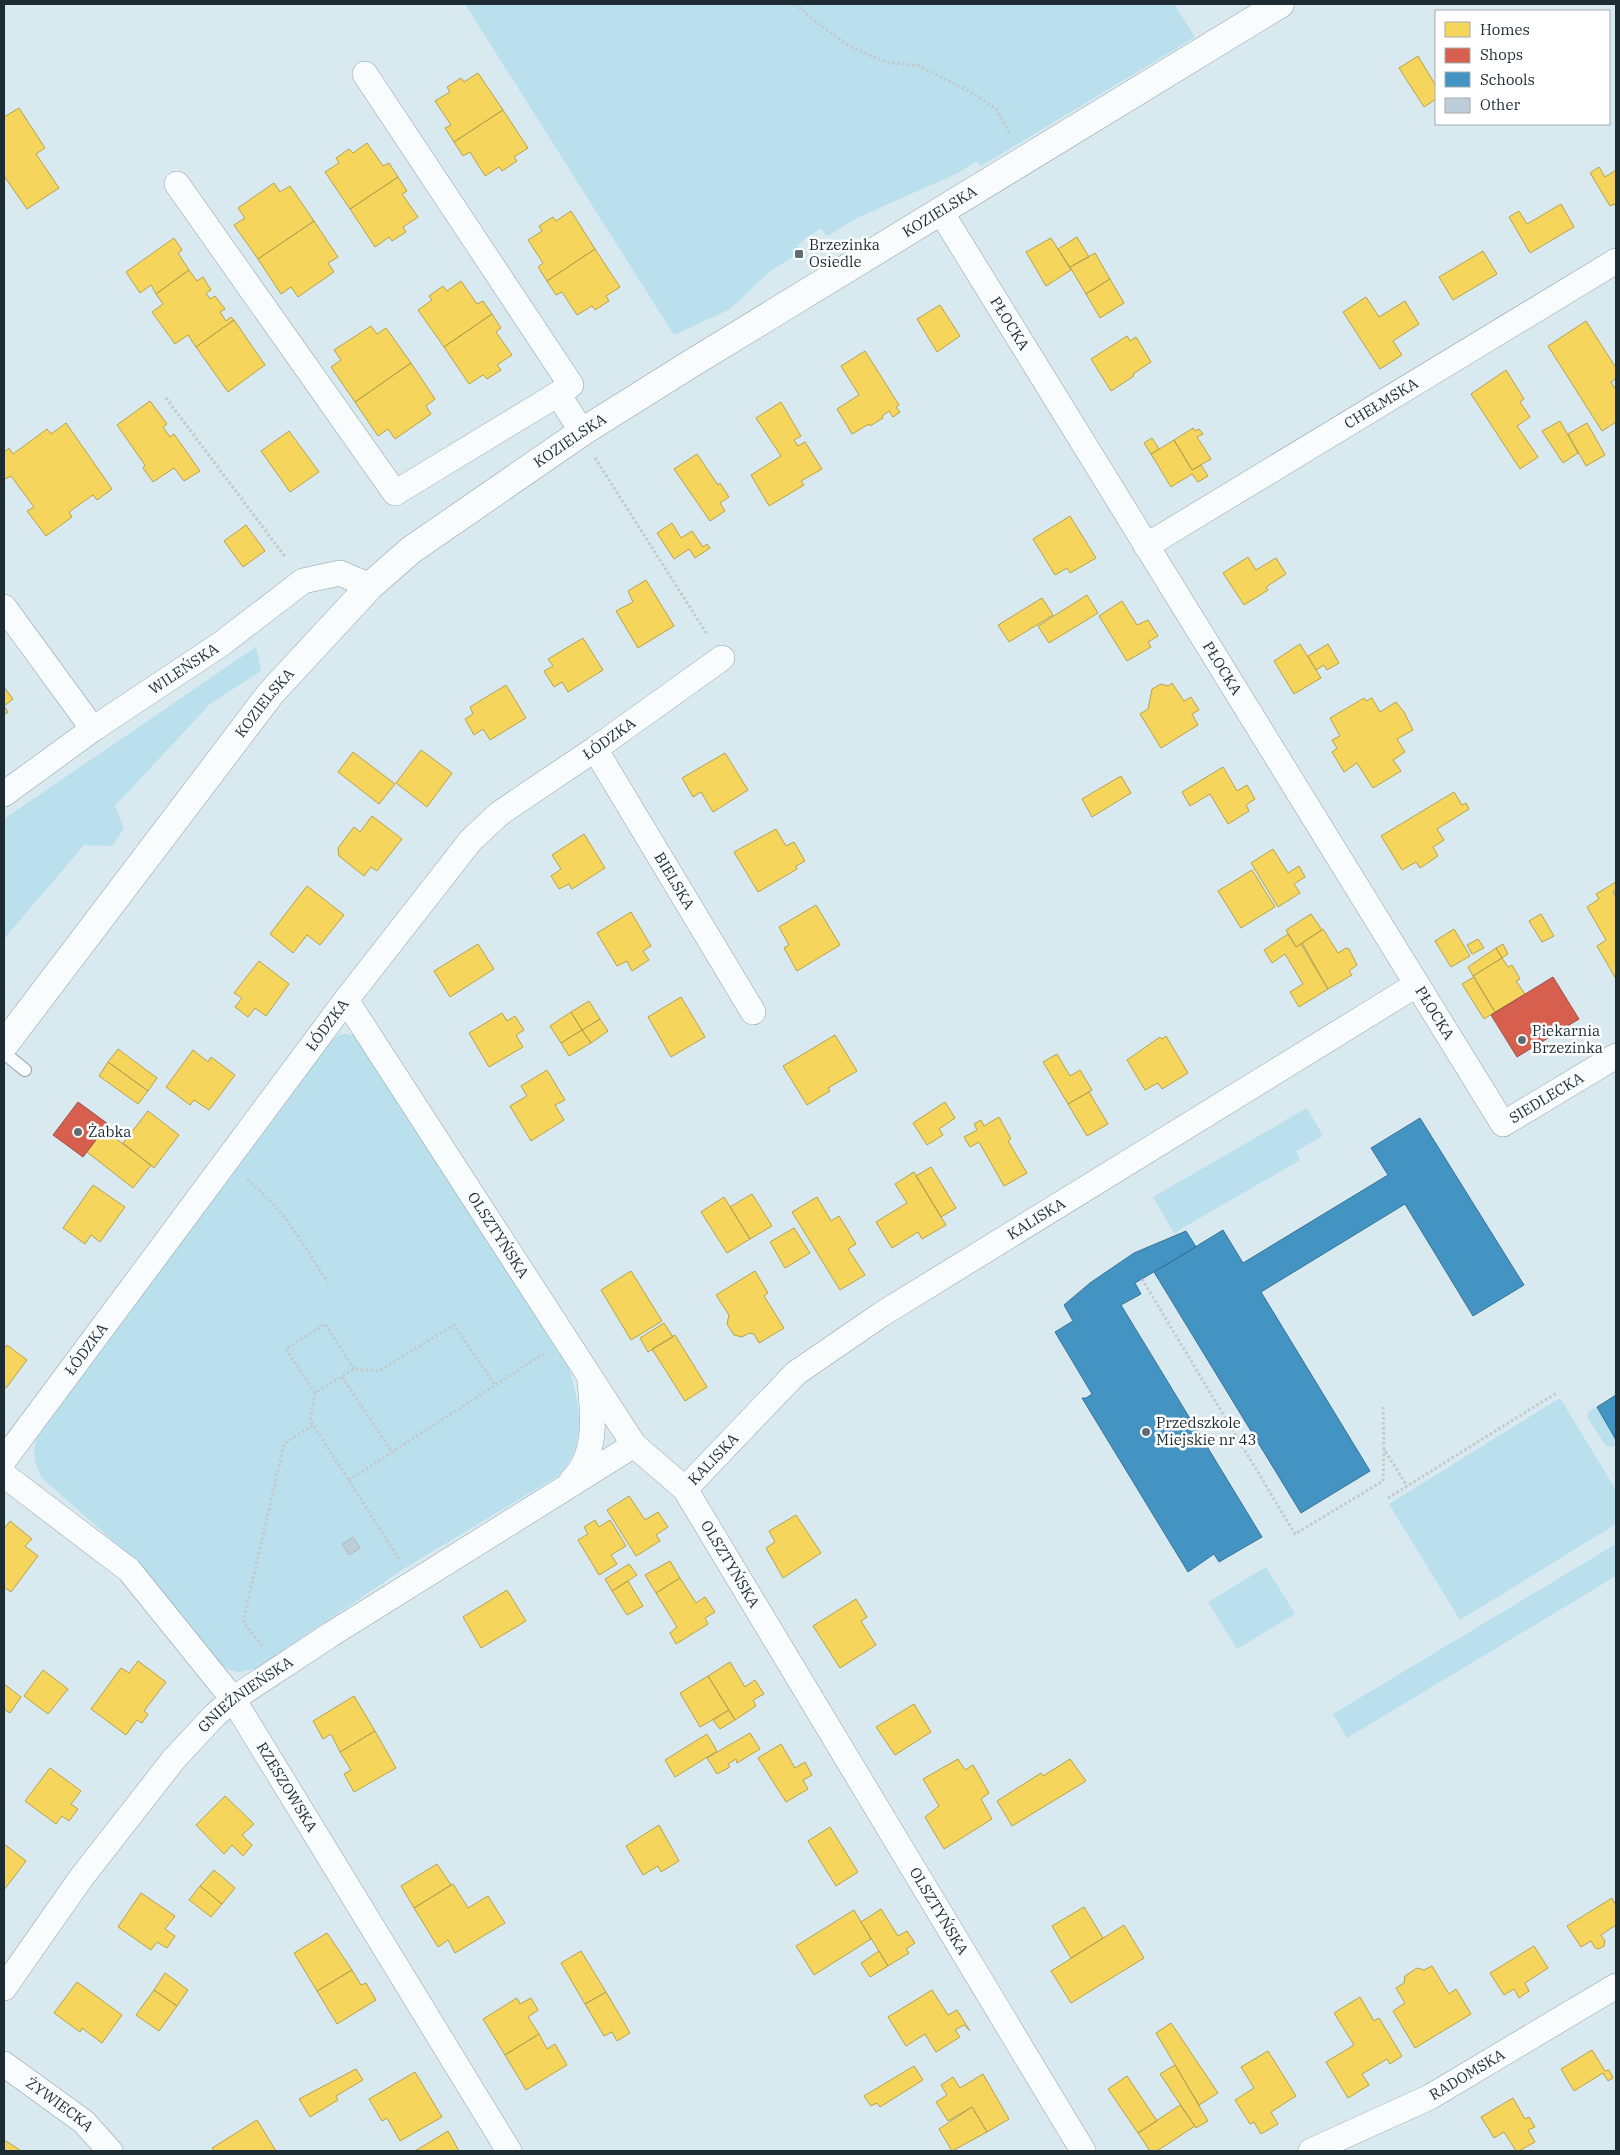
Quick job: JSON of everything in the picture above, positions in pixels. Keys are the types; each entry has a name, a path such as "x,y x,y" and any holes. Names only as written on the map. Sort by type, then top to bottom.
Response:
{"street":[{"name":"KOZIELSKA","path":"4,1045 271,693 370,586 412,550 587,444 692,363 1280,4"},
{"path":"177,184 395,494 571,385 365,74"},
{"name":"PŁOCKA","path":"942,212 1503,1124"},
{"name":"CHEŁMSKA","path":"1146,546 1616,261"},
{"path":"558,394 587,444"},
{"name":"WILEŃSKA","path":"4,794 93,729 221,644 303,581 340,573 370,586"},
{"path":"4,607 93,729"},
{"name":"ŁÓDZKA","path":"4,1460 346,1000 471,840 500,813 722,658"},
{"name":"BIELSKA","path":"595,748 754,1012"},
{"name":"KALISKA","path":"685,1489 796,1373 874,1319 1416,985"},
{"name":"OLSZTYŃSKA","path":"346,1000 634,1445 685,1489 1083,2151"},
{"name":"SIEDLECKA","path":"1503,1124 1616,1056"},
{"name":"GNIEŹNIEŃSKA","path":"566,1485 580,1471 588,1453 593,1411 589,1376"},
{"name":"GNIEŹNIEŃSKA","path":"4,1988 81,1878 174,1759 214,1716 233,1699 566,1485 634,1445"},
{"name":"RZESZOWSKA","path":"4,1475 129,1570 233,1699 509,2151"},
{"name":"RADOMSKA","path":"1311,2151 1430,2097 1616,1986"},
{"name":"ŻYWIECKA","path":"4,2064 84,2122 110,2151"}],"lane":[{"path":"4,1053 26,1070"}],"path":[{"path":"795,4 816,22 850,46 886,62 919,66 944,78 996,109 1012,140"},
{"path":"166,398 303,581"},
{"path":"587,444 722,658"},
{"path":"224,1164 262,1191 279,1209 328,1283"},
{"path":"1142,1280 1295,1534 1383,1481 1383,1407"},
{"path":"354,1369 325,1324 286,1349 315,1393 310,1420 415,1582"},
{"path":"315,1393 354,1369 379,1371 454,1325 495,1385"},
{"path":"349,1480 566,1339"},
{"path":"342,1377 392,1452"},
{"path":"1388,1498 1558,1392"},
{"path":"279,1668 243,1622 284,1444 313,1425"},
{"path":"1384,1449 1407,1486"}],"shaded area":[{"path":"465,4 1174,4 1195,37 981,166 976,161 958,173 859,217 827,236 821,228 797,245 802,251 769,272 730,309 674,335"},
{"path":"256,647 261,671 210,704 115,806 124,828 112,846 84,845 4,939 4,819"},
{"path":"339,1035 354,1035 361,1042 569,1369 578,1412 577,1439 574,1452 558,1476 405,1568 257,1668 240,1672 229,1670 222,1666 136,1561 43,1479 35,1461 34,1450 40,1432 332,1040"},
{"path":"1307,1108 1323,1136 1296,1151 1300,1160 1174,1233 1153,1197"},
{"path":"1560,1398 1616,1490 1616,1524 1460,1620 1389,1504"},
{"path":"1597,1407 1616,1440 1616,1444 1612,1447 1606,1446 1587,1417 1589,1411"},
{"path":"1616,1544 1616,1576 1347,1738 1333,1714"},
{"path":"1266,1567 1295,1614 1237,1649 1208,1602"}],"building: Homes":[{"path":"1418,56 1435,84 1435,100 1424,107 1399,68"},
{"path":"478,73 503,110 454,142 445,128 451,125 435,101 450,92 447,87 461,78 464,82"},
{"path":"19,108 45,148 36,154 59,188 27,209 4,176 4,117"},
{"path":"503,110 528,148 514,157 517,161 502,171 499,167 485,176 470,152 463,156 454,142"},
{"path":"367,143 383,166 389,163 398,177 350,209 325,172 339,163 336,158 349,149 353,153"},
{"path":"1599,167 1605,177 1616,170 1616,206 1615,204 1610,206 1590,173"},
{"path":"398,177 407,191 402,194 418,217 403,227 406,232 392,241 389,237 375,247 350,209"},
{"path":"274,183 280,192 290,186 314,221 258,259 234,225 245,218 238,208"},
{"path":"1561,204 1574,227 1530,253 1509,217 1519,211 1527,224"},
{"path":"571,211 595,249 547,281 538,267 543,263 528,240 542,231 539,226 553,217 556,221"},
{"path":"314,221 338,257 328,263 334,272 298,297 291,287 281,294 258,259"},
{"path":"1077,237 1089,257 1070,267 1058,249"},
{"path":"174,238 182,250 178,253 189,270 156,294 151,285 140,293 126,272"},
{"path":"1051,238 1071,270 1046,286 1026,252"},
{"path":"595,249 620,287 606,296 609,301 595,310 592,306 577,315 562,292 556,295 547,281"},
{"path":"1483,251 1497,274 1453,300 1439,277"},
{"path":"1095,253 1110,279 1086,294 1070,267"},
{"path":"189,270 197,281 203,277 211,290 206,293 210,299 215,296 225,309 220,312 226,321 231,317 234,320 196,347 188,335 175,344 152,312 163,304 156,294"},
{"path":"1110,279 1124,303 1100,318 1086,294"},
{"path":"461,281 477,304 483,301 492,314 444,347 418,310 432,300 429,296 443,286 447,291"},
{"path":"1366,297 1379,317 1405,301 1419,324 1393,341 1402,355 1380,369 1343,312"},
{"path":"940,305 960,336 937,352 917,319"},
{"path":"492,314 501,328 496,332 512,355 497,365 501,370 487,379 483,375 469,384 444,347"},
{"path":"234,320 265,365 228,392 196,347"},
{"path":"1586,321 1616,368 1616,378 1611,382 1616,390 1616,422 1602,431 1548,346"},
{"path":"371,326 377,334 386,328 411,363 355,402 331,367 341,360 334,350"},
{"path":"1127,336 1130,341 1136,337 1151,362 1111,391 1091,359"},
{"path":"865,351 899,405 896,407 900,412 893,417 889,411 882,416 883,418 852,434 837,409 859,395 841,366"},
{"path":"411,363 435,399 426,406 431,414 395,439 388,429 378,436 355,402"},
{"path":"1506,370 1524,399 1520,402 1530,417 1517,426 1538,457 1520,469 1471,394"},
{"path":"150,401 167,424 163,427 170,437 174,434 200,471 184,481 174,468 153,482 143,468 145,465 117,425"},
{"path":"781,402 801,436 794,440 798,446 805,442 822,469 801,481 804,485 769,506 751,475 781,456 756,418"},
{"path":"1560,421 1578,453 1563,463 1542,431"},
{"path":"66,423 112,489 97,500 93,495 69,512 72,517 46,536 27,511 34,507 11,476 5,479 4,477 4,452 9,448 13,454 47,429 51,434"},
{"path":"1587,423 1605,455 1586,466 1568,434"},
{"path":"1193,428 1195,431 1199,429 1203,434 1197,437 1211,459 1192,470 1174,440"},
{"path":"289,431 319,472 290,492 261,451"},
{"path":"1152,438 1159,449 1151,454 1144,443"},
{"path":"1174,440 1192,470 1201,465 1208,476 1198,482 1192,474 1171,487 1151,454"},
{"path":"697,454 718,485 720,483 729,497 720,503 725,511 710,521 674,469"},
{"path":"1070,516 1096,558 1070,573 1067,568 1055,575 1033,539"},
{"path":"672,523 681,538 692,531 703,547 707,544 710,548 695,558 689,549 674,559 657,533"},
{"path":"246,525 265,551 243,567 224,541"},
{"path":"1248,557 1256,570 1276,558 1286,574 1266,587 1268,590 1244,605 1223,573"},
{"path":"646,580 674,626 638,648 616,611 633,602 628,591"},
{"path":"1087,595 1098,613 1049,643 1038,626"},
{"path":"1042,598 1053,615 1009,642 998,625"},
{"path":"1122,601 1137,625 1148,620 1158,636 1148,642 1151,647 1127,661 1099,616"},
{"path":"583,638 603,670 568,692 562,682 554,687 544,671 553,666 548,659"},
{"path":"1300,644 1321,678 1294,694 1274,661"},
{"path":"1328,644 1339,663 1327,670 1324,665 1316,670 1308,656"},
{"path":"1172,683 1184,701 1191,697 1199,710 1192,714 1198,725 1161,748 1140,714 1148,709 1152,689 1161,684 1168,686"},
{"path":"506,685 526,718 490,740 483,729 474,735 465,719 473,714 470,707"},
{"path":"4,687 13,699 4,706"},
{"path":"1364,698 1366,701 1372,698 1380,712 1396,702 1404,712 1413,730 1397,739 1405,752 1393,760 1401,771 1373,788 1357,763 1344,772 1332,752 1337,748 1332,740 1340,736 1330,718"},
{"path":"4,706 8,712 4,715"},
{"path":"421,750 452,773 427,807 396,783"},
{"path":"353,752 395,784 379,804 338,772"},
{"path":"725,753 748,790 713,812 701,792 693,797 682,778"},
{"path":"1223,767 1237,791 1247,785 1255,799 1246,805 1249,811 1228,824 1210,794 1190,806 1182,792"},
{"path":"1121,776 1131,793 1092,817 1082,799"},
{"path":"1454,792 1462,805 1466,803 1469,809 1437,829 1444,840 1433,847 1438,856 1420,868 1416,862 1402,870 1381,836"},
{"path":"372,816 402,839 377,871 371,867 364,876 339,856 338,848 354,827 360,832"},
{"path":"776,829 786,846 794,842 805,861 796,866 797,869 758,892 734,852"},
{"path":"584,834 605,868 572,889 569,884 559,889 551,876 561,869 552,855"},
{"path":"1273,849 1288,873 1299,866 1305,877 1294,884 1300,893 1278,907 1251,863"},
{"path":"1252,870 1275,907 1241,928 1218,891"},
{"path":"1616,882 1616,890 1613,892 1616,897 1616,979 1597,946 1606,940 1587,907 1599,899 1596,894"},
{"path":"307,886 344,915 320,945 307,935 293,953 270,934"},
{"path":"816,905 840,945 797,971 784,948 789,945 779,927"},
{"path":"631,912 651,946 643,951 649,960 632,971 627,961 617,966 597,933"},
{"path":"1311,914 1322,930 1296,947 1286,930"},
{"path":"1541,914 1554,936 1542,942 1529,921"},
{"path":"1323,929 1338,953 1346,948 1349,949 1357,965 1349,971 1352,975 1328,989 1302,943"},
{"path":"1454,929 1470,956 1451,967 1435,941"},
{"path":"1288,934 1296,947 1301,944 1328,989 1299,1007 1290,992 1303,984 1285,954 1272,963 1264,950"},
{"path":"1478,939 1484,948 1472,954 1467,945"},
{"path":"478,944 494,969 450,997 434,971"},
{"path":"1503,944 1508,954 1502,958 1496,948"},
{"path":"1496,948 1502,958 1473,976 1468,967"},
{"path":"1502,958 1508,967 1512,965 1520,979 1516,981 1525,994 1495,1012 1473,976"},
{"path":"259,961 289,984 266,1016 255,1008 248,1017 235,1007 242,998 234,993"},
{"path":"1474,977 1495,1012 1484,1019 1462,984"},
{"path":"681,997 705,1037 671,1057 648,1017"},
{"path":"589,1001 600,1019 582,1030 571,1012"},
{"path":"571,1012 582,1030 561,1043 550,1026"},
{"path":"502,1013 507,1021 515,1016 524,1030 516,1035 523,1047 489,1067 469,1033"},
{"path":"600,1019 608,1031 591,1043 582,1030"},
{"path":"582,1030 591,1043 569,1056 561,1043"},
{"path":"835,1035 857,1071 828,1088 830,1091 807,1105 783,1066"},
{"path":"1166,1036 1188,1073 1162,1089 1158,1083 1145,1090 1127,1060 1160,1037 1162,1039"},
{"path":"118,1049 157,1078 148,1091 108,1062"},
{"path":"193,1050 208,1062 211,1057 235,1075 209,1110 194,1100 190,1105 166,1087"},
{"path":"1057,1054 1070,1076 1080,1070 1092,1090 1068,1104 1043,1062"},
{"path":"108,1062 148,1091 138,1104 99,1076"},
{"path":"547,1070 565,1100 555,1105 564,1120 531,1141 510,1106 527,1096 521,1086"},
{"path":"1089,1092 1108,1124 1087,1136 1068,1104"},
{"path":"945,1102 955,1118 939,1129 943,1135 927,1145 913,1123"},
{"path":"148,1111 179,1135 154,1168 123,1143"},
{"path":"999,1117 1011,1139 1008,1141 1027,1173 1004,1186 979,1142 970,1147 964,1137 977,1130 974,1124 981,1120 984,1126"},
{"path":"103,1129 151,1165 133,1188 87,1152"},
{"path":"931,1167 956,1208 941,1217 916,1176"},
{"path":"914,1172 946,1225 922,1239 918,1232 892,1248 876,1222 907,1203 895,1184"},
{"path":"93,1185 125,1207 100,1242 91,1235 85,1244 63,1228"},
{"path":"752,1194 772,1226 750,1239 730,1207"},
{"path":"724,1197 750,1239 727,1253 701,1212"},
{"path":"817,1197 831,1221 839,1216 856,1244 848,1249 865,1275 840,1290 792,1212"},
{"path":"794,1228 810,1253 785,1268 770,1242"},
{"path":"631,1271 662,1321 631,1340 601,1290"},
{"path":"755,1271 768,1293 764,1296 784,1328 759,1343 754,1334 749,1333 742,1337 734,1335 727,1324 729,1315 716,1295"},
{"path":"664,1323 673,1337 648,1352 640,1338"},
{"path":"675,1335 707,1387 685,1401 652,1349"},
{"path":"7,1345 27,1360 6,1388 4,1387 4,1349"},
{"path":"629,1496 645,1520 658,1512 668,1527 656,1535 660,1541 636,1556 607,1510"},
{"path":"796,1515 821,1553 783,1578 766,1548 775,1542 769,1531"},
{"path":"595,1520 599,1527 610,1520 626,1546 611,1555 617,1564 599,1575 578,1540 588,1534 584,1527"},
{"path":"10,1521 32,1539 25,1546 38,1556 11,1592 4,1587 4,1529"},
{"path":"670,1561 680,1578 656,1593 645,1575"},
{"path":"629,1564 637,1575 612,1591 605,1579"},
{"path":"680,1578 696,1603 705,1597 715,1612 705,1618 708,1624 676,1644 670,1633 677,1627 656,1593"},
{"path":"628,1581 643,1606 627,1615 612,1591"},
{"path":"507,1590 526,1621 481,1648 463,1617"},
{"path":"856,1599 867,1617 861,1621 876,1645 840,1668 813,1626"},
{"path":"138,1661 166,1682 144,1711 148,1714 142,1723 137,1720 126,1735 91,1709 121,1668 129,1673"},
{"path":"730,1662 745,1687 755,1680 764,1694 753,1700 756,1706 735,1720 708,1676"},
{"path":"43,1670 68,1689 48,1714 24,1696"},
{"path":"708,1676 729,1710 700,1727 680,1693"},
{"path":"4,1684 21,1697 10,1713 4,1709"},
{"path":"354,1696 375,1731 340,1752 331,1734 323,1739 313,1721"},
{"path":"914,1704 931,1732 895,1755 876,1727"},
{"path":"729,1710 735,1720 720,1729 713,1720"},
{"path":"375,1731 396,1768 354,1792 344,1774 351,1770 340,1752"},
{"path":"750,1733 760,1749 737,1763 736,1759 728,1764 730,1767 717,1774 707,1758"},
{"path":"707,1734 717,1751 675,1777 665,1760"},
{"path":"781,1744 795,1768 805,1762 812,1775 803,1780 808,1789 786,1802 758,1758"},
{"path":"958,1759 965,1770 973,1765 989,1793 981,1799 992,1819 944,1849 925,1817 939,1806 923,1779"},
{"path":"1070,1759 1086,1781 1012,1826 997,1801 1041,1773 1043,1776"},
{"path":"50,1768 81,1791 71,1804 78,1809 69,1821 62,1816 56,1824 25,1801"},
{"path":"225,1796 254,1824 242,1835 252,1845 243,1856 232,1845 224,1854 196,1825"},
{"path":"659,1825 679,1861 661,1872 658,1866 643,1875 626,1846"},
{"path":"830,1827 858,1872 836,1886 808,1841"},
{"path":"4,1844 26,1861 4,1890"},
{"path":"437,1864 451,1885 414,1908 401,1886"},
{"path":"214,1870 235,1888 222,1904 200,1886"},
{"path":"453,1884 468,1908 488,1896 505,1923 455,1953 448,1940 438,1947 414,1908"},
{"path":"200,1886 222,1904 211,1917 189,1900"},
{"path":"141,1893 175,1916 165,1929 175,1936 167,1948 157,1942 151,1950 118,1927"},
{"path":"1612,1898 1616,1906 1616,1925 1601,1935 1605,1941 1604,1946 1599,1949 1595,1948 1591,1941 1581,1947 1567,1926"},
{"path":"1084,1907 1103,1938 1071,1958 1052,1926"},
{"path":"881,1909 898,1936 907,1931 915,1943 906,1949 909,1953 888,1966 861,1922"},
{"path":"854,1910 871,1939 814,1975 796,1946"},
{"path":"1124,1925 1144,1958 1071,2003 1051,1971"},
{"path":"327,1933 352,1970 317,1991 294,1953"},
{"path":"1534,1946 1548,1968 1525,1983 1529,1991 1519,1998 1514,1989 1504,1995 1490,1973"},
{"path":"581,1951 606,1992 585,2004 561,1963"},
{"path":"879,1951 888,1966 870,1977 861,1963"},
{"path":"1432,1966 1449,1994 1456,1989 1471,2014 1415,2048 1393,2011 1405,2003 1396,1988 1404,1983 1405,1976 1417,1968 1424,1970"},
{"path":"352,1970 361,1985 366,1983 376,2000 337,2024 317,1991"},
{"path":"165,1973 188,1990 177,2006 154,1990"},
{"path":"77,1982 122,2015 102,2043 82,2028 80,2032 54,2013"},
{"path":"154,1990 177,2006 159,2031 136,2015"},
{"path":"932,1990 948,2015 957,2010 970,2031 964,2025 955,2030 960,2037 936,2052 925,2034 906,2046 888,2017"},
{"path":"606,1992 630,2033 617,2041 612,2032 604,2036 585,2004"},
{"path":"1360,1997 1374,2021 1379,2018 1402,2056 1390,2064 1387,2059 1362,2074 1369,2085 1348,2098 1326,2062 1354,2045 1334,2013"},
{"path":"517,1998 520,2004 531,1998 538,2010 528,2017 539,2034 505,2055 483,2019"},
{"path":"1171,2023 1218,2093 1199,2105 1156,2033"},
{"path":"539,2034 547,2049 555,2044 567,2065 526,2090 505,2055"},
{"path":"1592,2050 1605,2071 1609,2070 1613,2078 1608,2081 1603,2073 1574,2091 1561,2069"},
{"path":"1268,2051 1296,2096 1271,2112 1278,2124 1261,2134 1254,2122 1250,2124 1235,2100 1254,2088 1241,2067"},
{"path":"1175,2065 1208,2121 1196,2128 1160,2074"},
{"path":"914,2066 923,2080 880,2107 877,2103 871,2106 864,2096"},
{"path":"356,2069 363,2080 336,2096 338,2100 310,2117 299,2099"},
{"path":"415,2072 442,2117 400,2141 387,2118 382,2121 369,2099"},
{"path":"983,2074 1009,2119 987,2132 972,2107 948,2121 936,2102 947,2095 941,2085 953,2077 960,2088"},
{"path":"1127,2076 1157,2121 1138,2133 1108,2089"},
{"path":"1513,2098 1525,2119 1529,2117 1535,2127 1528,2130 1535,2142 1519,2151 1516,2151 1504,2132 1494,2138 1481,2117"},
{"path":"1180,2105 1195,2126 1157,2151 1150,2151 1138,2133"},
{"path":"972,2107 987,2132 952,2151 939,2129"},
{"path":"257,2120 276,2151 214,2151 212,2148"},
{"path":"448,2131 459,2151 415,2151"},
{"path":"4,2140 20,2150 4,2151"}],"building: Shops":[{"path":"1553,977 1579,1019 1517,1057 1491,1015"},
{"name":"Żabka","path":"78,1102 108,1124 83,1157 53,1135"}],"building: Schools":[{"path":"1420,1118 1524,1285 1473,1316 1405,1204 1261,1292 1370,1471 1301,1513 1154,1272 1223,1230 1243,1263 1388,1175 1371,1148"},
{"path":"1186,1231 1196,1247 1135,1283 1141,1294 1121,1305 1262,1537 1219,1562 1214,1554 1188,1572 1082,1398 1092,1394 1055,1332 1073,1321 1064,1305 1090,1283 1134,1253"},
{"path":"1616,1395 1616,1440 1597,1407"}],"building: Other":[{"path":"353,1537 360,1548 349,1555 342,1544"}],"place":[{"name":"Brzezinka Osiedle","path":"799,254"},
{"name":"Piekarnia Brzezinka","path":"1522,1040"},
{"name":"Żabka","path":"78,1132"},
{"name":"Przedszkole Miejskie nr 43","path":"1146,1432"}]}
